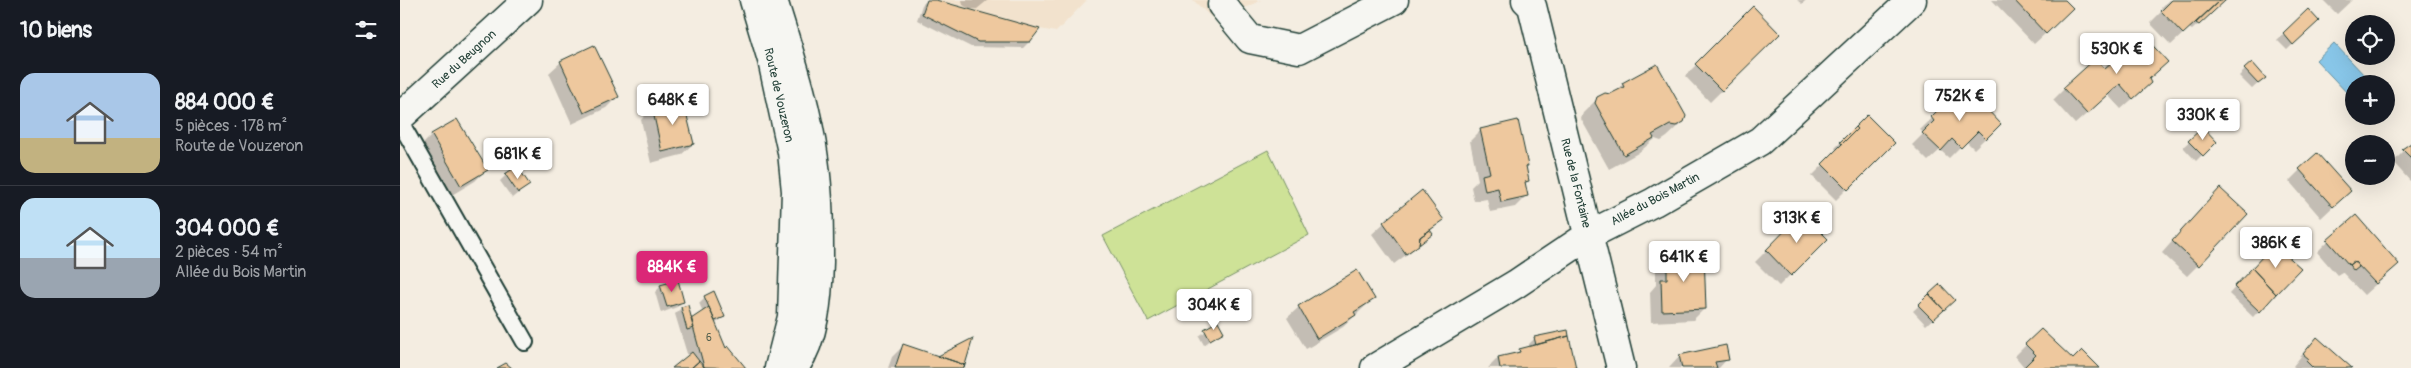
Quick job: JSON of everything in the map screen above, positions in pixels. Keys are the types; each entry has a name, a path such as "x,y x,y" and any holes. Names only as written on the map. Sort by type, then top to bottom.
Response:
{"street":[{"name":"Rue du Beugnon","path":"400,117 528,0"},
{"name":"Route de Vouzeron","path":"754,0 772,60 792,152 807,189 819,237 818,299 802,357 794,368"},
{"name":"Route de Vouzeron","path":"774,0 796,77 814,158 807,189 792,317 780,368"},
{"path":"1222,5 1250,39 1299,49 1394,0"},
{"name":"Rue de la Fontaine","path":"1526,0 1532,6 1621,368"},
{"name":"Allée du Bois Martin","path":"1375,368 1516,284 1589,235 1654,202 1760,141 1912,0"}],"lane":[{"path":"400,122 525,342"}],"shaded area":[{"path":"927,0 1087,0 1056,32 1040,29 1030,42 978,42 922,14"},
{"path":"1193,0 1261,0 1250,6 1211,17"}],"green space":[{"path":"1268,150 1309,235 1148,321 1103,236"}],"water":[{"path":"2334,43 2345,55 2345,65 2355,65 2364,75 2345,75 2345,91 2316,60"}],"building":[{"path":"927,0 936,0 1040,29 1030,42 978,42 922,14"},
{"path":"2014,0 2065,0 2073,8 2046,34"},
{"path":"2172,0 2220,0 2183,34 2161,11"},
{"path":"2220,0 2226,0 2199,25 2196,23"},
{"path":"1753,6 1780,34 1722,91 1695,64"},
{"path":"2308,9 2319,21 2293,45 2283,33"},
{"path":"2143,35 2168,62 2149,79 2151,83 2133,99 2120,84 2087,114 2063,88 2096,58 2105,69 2112,63 2110,60 2121,50 2123,53"},
{"path":"594,45 619,97 584,113 560,61"},
{"path":"2252,62 2266,78 2258,84 2244,69"},
{"path":"1657,64 1686,116 1684,122 1676,126 1670,125 1652,135 1654,138 1624,155 1595,103 1597,97 1605,93 1610,94 1624,87 1622,83"},
{"path":"1964,85 1969,90 1961,99 1955,93"},
{"path":"1969,90 2001,124 1986,139 1978,131 1961,148 1952,139 1941,151 1922,133 1934,121 1931,117 1955,93 1961,99"},
{"path":"683,100 694,144 662,152 652,107"},
{"path":"1867,115 1895,143 1848,190 1822,164 1857,129 1855,127"},
{"path":"457,119 488,170 461,186 431,134"},
{"path":"1518,120 1528,166 1526,166 1529,181 1525,182 1528,196 1501,202 1498,188 1485,191 1482,175 1490,173 1480,129"},
{"path":"1855,127 1857,129 1842,144 1840,142"},
{"path":"2203,127 2217,142 2203,156 2188,141"},
{"path":"2411,143 2411,158 2402,149"},
{"path":"2317,153 2351,191 2333,207 2299,169"},
{"path":"517,166 530,185 518,193 505,174"},
{"path":"2220,188 2248,214 2199,266 2172,241"},
{"path":"1422,190 1444,220 1420,237 1419,245 1406,254 1383,222"},
{"path":"1802,213 1828,239 1791,276 1766,250"},
{"path":"2356,215 2399,264 2376,284 2354,261 2349,265 2327,240"},
{"path":"1430,230 1433,234 1419,245 1420,237"},
{"path":"2274,244 2301,268 2276,294 2252,268"},
{"path":"1704,253 1706,309 1662,311 1661,279 1667,279 1667,254"},
{"path":"2354,261 2359,267 2354,271 2349,265"},
{"path":"2252,268 2276,294 2260,312 2234,287"},
{"path":"1357,270 1375,299 1354,312 1356,315 1317,339 1298,306"},
{"path":"678,280 684,302 667,307 660,285"},
{"path":"1940,284 1955,300 1944,310 1929,294"},
{"path":"714,291 725,317 715,321 704,296"},
{"path":"1929,294 1944,310 1933,320 1918,305"},
{"path":"688,305 694,328 687,330 681,307"},
{"path":"709,307 726,348 728,346 746,368 704,367 691,319"},
{"path":"1218,321 1224,332 1210,340 1204,329"},
{"path":"2041,329 2073,359 2082,350 2100,368 2023,368 2036,355 2025,344"},
{"path":"1568,330 1569,336 1536,345 1534,337"},
{"path":"1569,336 1576,368 1500,368 1498,357 1520,352 1519,349"},
{"path":"2317,337 2352,368 2313,368 2306,361 2309,359 2303,354"},
{"path":"973,338 965,365 938,356"},
{"path":"903,344 965,365 964,368 895,368"},
{"path":"1726,345 1729,360 1715,362 1717,368 1682,368 1679,355"},
{"path":"692,352 699,361 691,368 672,368"},
{"path":"699,361 705,368 691,368"},
{"path":"506,363 512,368 497,368"}]}
